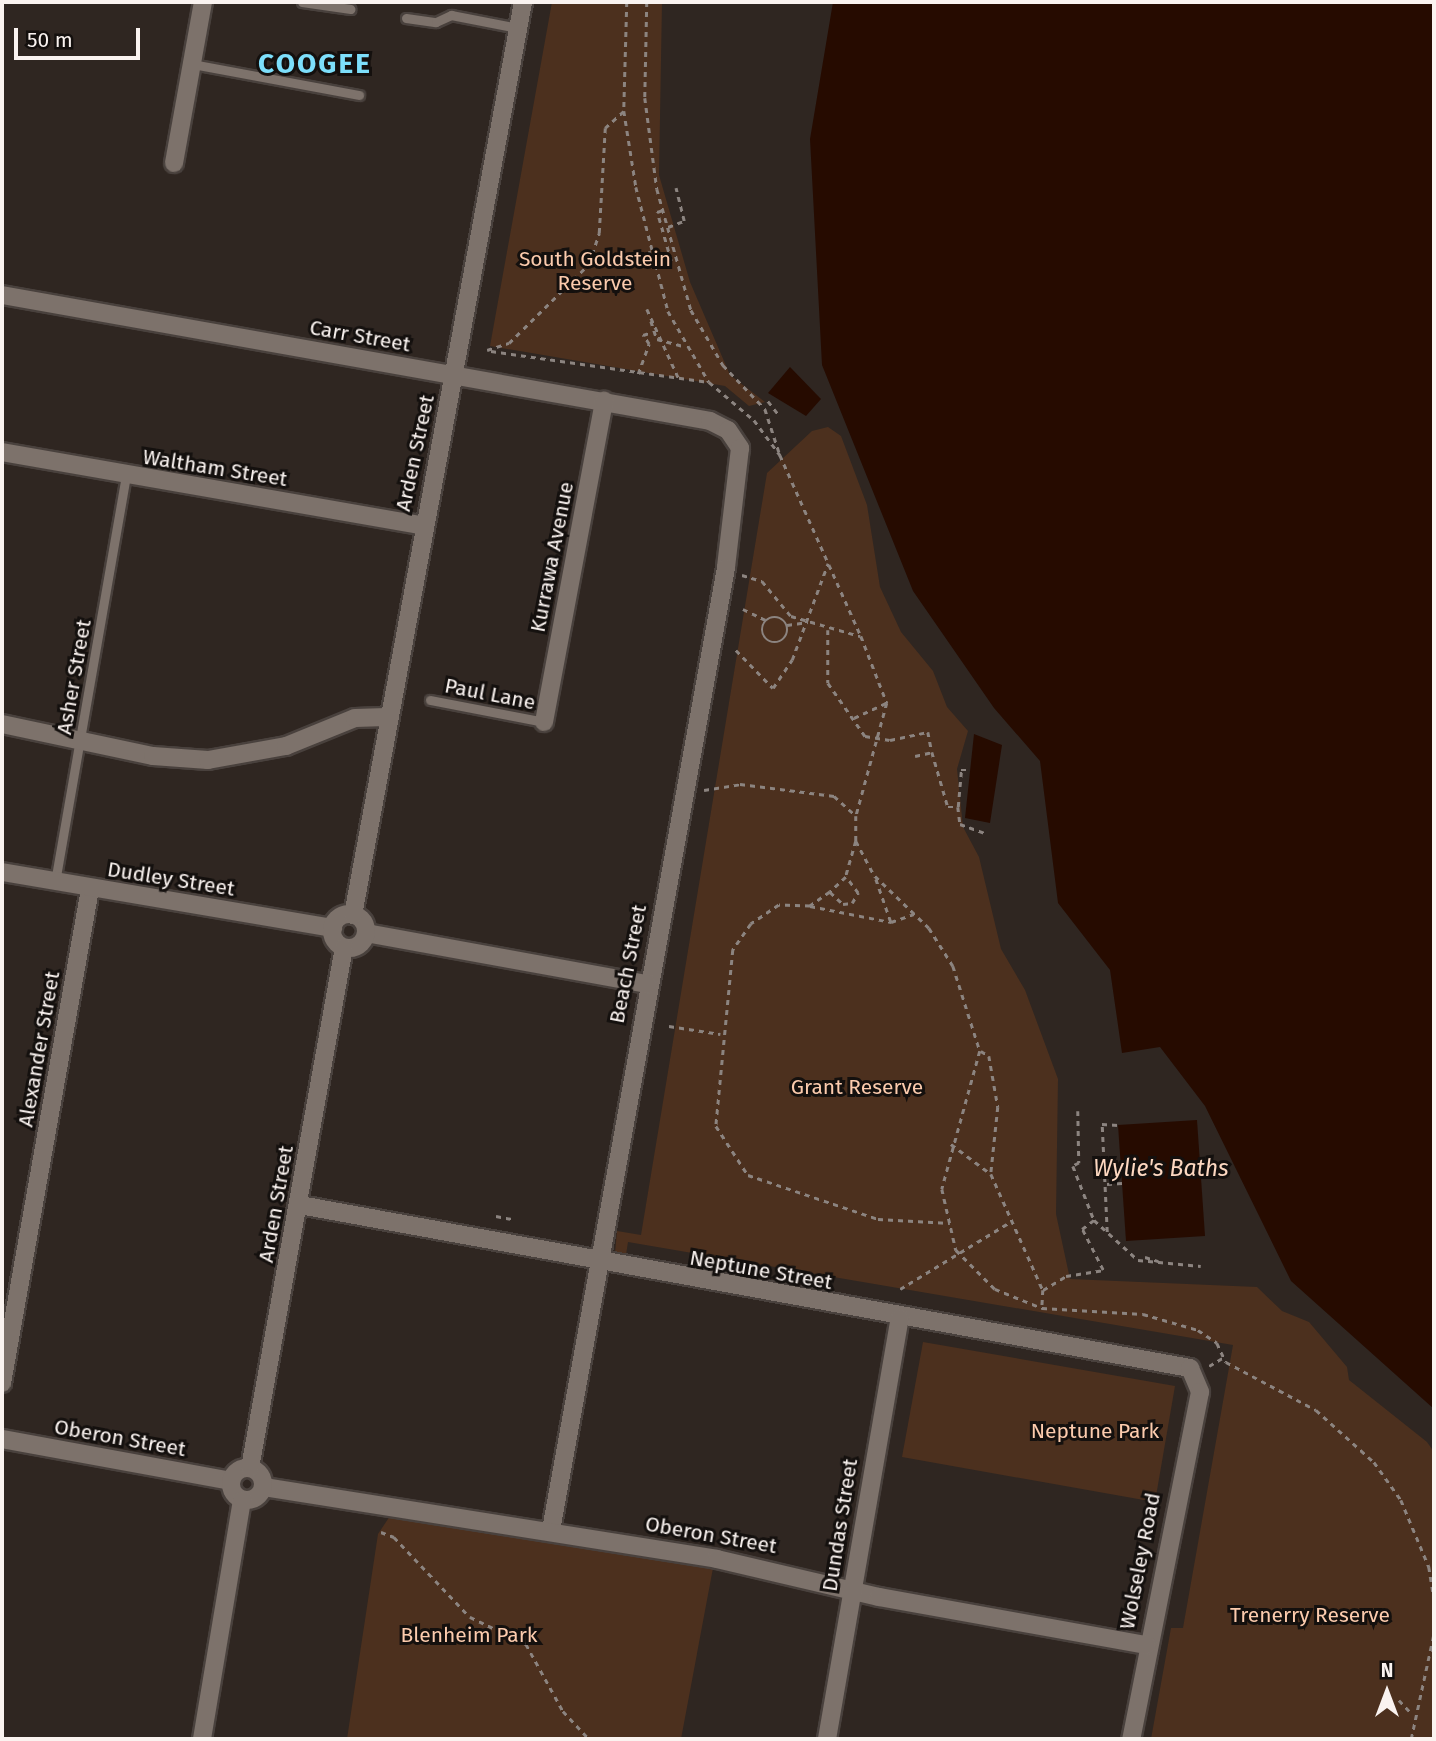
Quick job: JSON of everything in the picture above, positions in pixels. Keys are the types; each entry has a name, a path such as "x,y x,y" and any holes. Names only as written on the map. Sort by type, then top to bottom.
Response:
{"street":[{"path":"174,163 203,2"},
{"name":"Arden Street","path":"353,915 386,717 422,525 455,374 523,2"},
{"name":"Carr Street","path":"2,295 710,421"},
{"name":"Kurrawa Avenue","path":"544,722 604,401"},
{"name":"Beach Street","path":"551,1530 647,984 726,568 743,456 733,436 710,421"},
{"name":"Waltham Street","path":"2,452 126,477 422,525"},
{"path":"2,724 81,738 153,756 208,760 286,746 355,718 386,717"},
{"name":"Dudley Street","path":"2,872 333,928"},
{"name":"Alexander Street","path":"2,1383 90,888"},
{"path":"366,933 357,946 344,947 333,928 341,917 353,915 366,933 647,984"},
{"name":"Arden Street","path":"250,1468 300,1205 344,947"},
{"name":"Neptune Street","path":"300,1205 900,1318 1184,1365 1195,1374"},
{"name":"Dundas Street","path":"827,1739 900,1318"},
{"name":"Wolseley Road","path":"1131,1739 1147,1644 1200,1392 1195,1374"},
{"name":"Oberon Street","path":"2,1439 231,1481"},
{"path":"202,1739 242,1500 231,1481 250,1468 260,1474 264,1487 254,1499 242,1500"},
{"name":"Oberon Street","path":"264,1487 551,1530 1147,1644"}],"lane":[{"path":"302,2 350,9"},
{"path":"406,18 436,22 451,15 518,28"},
{"path":"192,64 359,95"},
{"name":"Asher Street","path":"55,882 126,477"},
{"name":"Paul Lane","path":"430,700 544,722"}],"path":[{"path":"627,2 624,111 655,266 686,346 709,382 754,420 780,455"},
{"path":"647,2 645,98 663,210 691,310 723,365 765,409 780,455 861,636 887,703 880,738 856,816 856,841 846,877 810,906"},
{"path":"624,111 605,128 599,233 589,264 509,343 487,350 680,381 709,382"},
{"path":"668,227 684,221 676,188"},
{"path":"655,266 671,261 657,212 663,210"},
{"path":"589,264 650,251"},
{"path":"646,309 680,381"},
{"path":"651,321 652,332 662,340 686,346"},
{"path":"638,374 649,344 643,335 652,332"},
{"path":"768,401 779,415"},
{"path":"736,650 773,688 792,660 796,638 809,622 829,562"},
{"path":"726,568 762,581 778,605 809,622 828,630 861,636"},
{"path":"743,609 766,620 778,617 787,625 809,622"},
{"path":"766,620 762,632 769,641 785,637 787,625"},
{"path":"828,630 828,683 866,736 895,739 928,732 943,802 958,807"},
{"path":"854,719 887,703"},
{"path":"915,756 932,752"},
{"path":"970,770 961,769 958,807 960,824 987,834"},
{"path":"685,793 740,784 834,796 856,816"},
{"path":"856,841 875,876 891,922"},
{"path":"875,876 914,914 953,966 980,1051 951,1144 942,1189 956,1250 995,1289 1042,1307 1143,1314 1198,1330 1224,1357 1316,1410 1374,1462 1417,1533 1434,1600"},
{"path":"841,912 843,904 858,893 846,877"},
{"path":"830,892 843,904"},
{"path":"914,914 891,922 810,906 779,905 751,924 733,950 720,1034 716,1126 748,1175 878,1219 950,1223"},
{"path":"669,1026 720,1034"},
{"path":"980,1051 989,1055 998,1107 991,1174"},
{"path":"1078,1111 1079,1163 1073,1166 1094,1220 1138,1260 1201,1266"},
{"path":"1107,1232 1102,1124 1118,1125"},
{"path":"951,1144 991,1174 1043,1290 1042,1307"},
{"path":"1106,1184 1122,1183"},
{"path":"496,1216 512,1219"},
{"path":"1043,1290 1066,1276 1103,1270 1082,1229 1094,1220"},
{"path":"900,1289 956,1250 1012,1221"},
{"path":"1145,1257 1158,1261"},
{"path":"1195,1374 1224,1357"},
{"path":"382,1532 394,1537 470,1617 526,1644 564,1711 589,1739"},
{"path":"1411,1739 1412,1714 1434,1633"},
{"path":"1399,1700 1412,1714"}],"green space":[{"name":"South Goldstein Reserve","path":"552,2 662,2 659,175 690,282 730,375 765,402 749,406 725,386 490,346"},
{"name":"Grant Reserve","path":"828,427 841,436 867,505 880,587 901,632 933,671 947,707 968,731 957,769 963,827 979,857 1001,949 1025,990 1058,1079 1056,1214 1070,1279 1257,1287 1282,1311 1309,1322 1347,1367 1349,1380 1427,1442 1434,1452 1434,1739 1151,1739 1171,1628 1183,1628 1233,1345 628,1242 625,1261 615,1253 617,1231 641,1235 767,473 812,431"},
{"name":"Neptune Park","path":"923,1342 1175,1386 1155,1502 902,1457"},
{"name":"Blenheim Park","path":"390,1516 713,1568 681,1739 347,1739 378,1534"}],"water":[{"path":"833,2 1434,2 1434,1409 1291,1281 1205,1106 1160,1047 1122,1053 1110,970 1058,903 1040,761 994,708 913,591 822,365 810,139"},
{"path":"790,367 821,399 806,416 768,393"},
{"path":"974,734 1002,745 990,823 965,818"},
{"name":"Wylie's Baths","path":"1197,1120 1205,1236 1126,1241 1118,1125"}],"district":[{"name":"COOGEE","path":"315,64"}],"park label":[{"name":"Trenerry Reserve","path":"1310,1615"}]}
